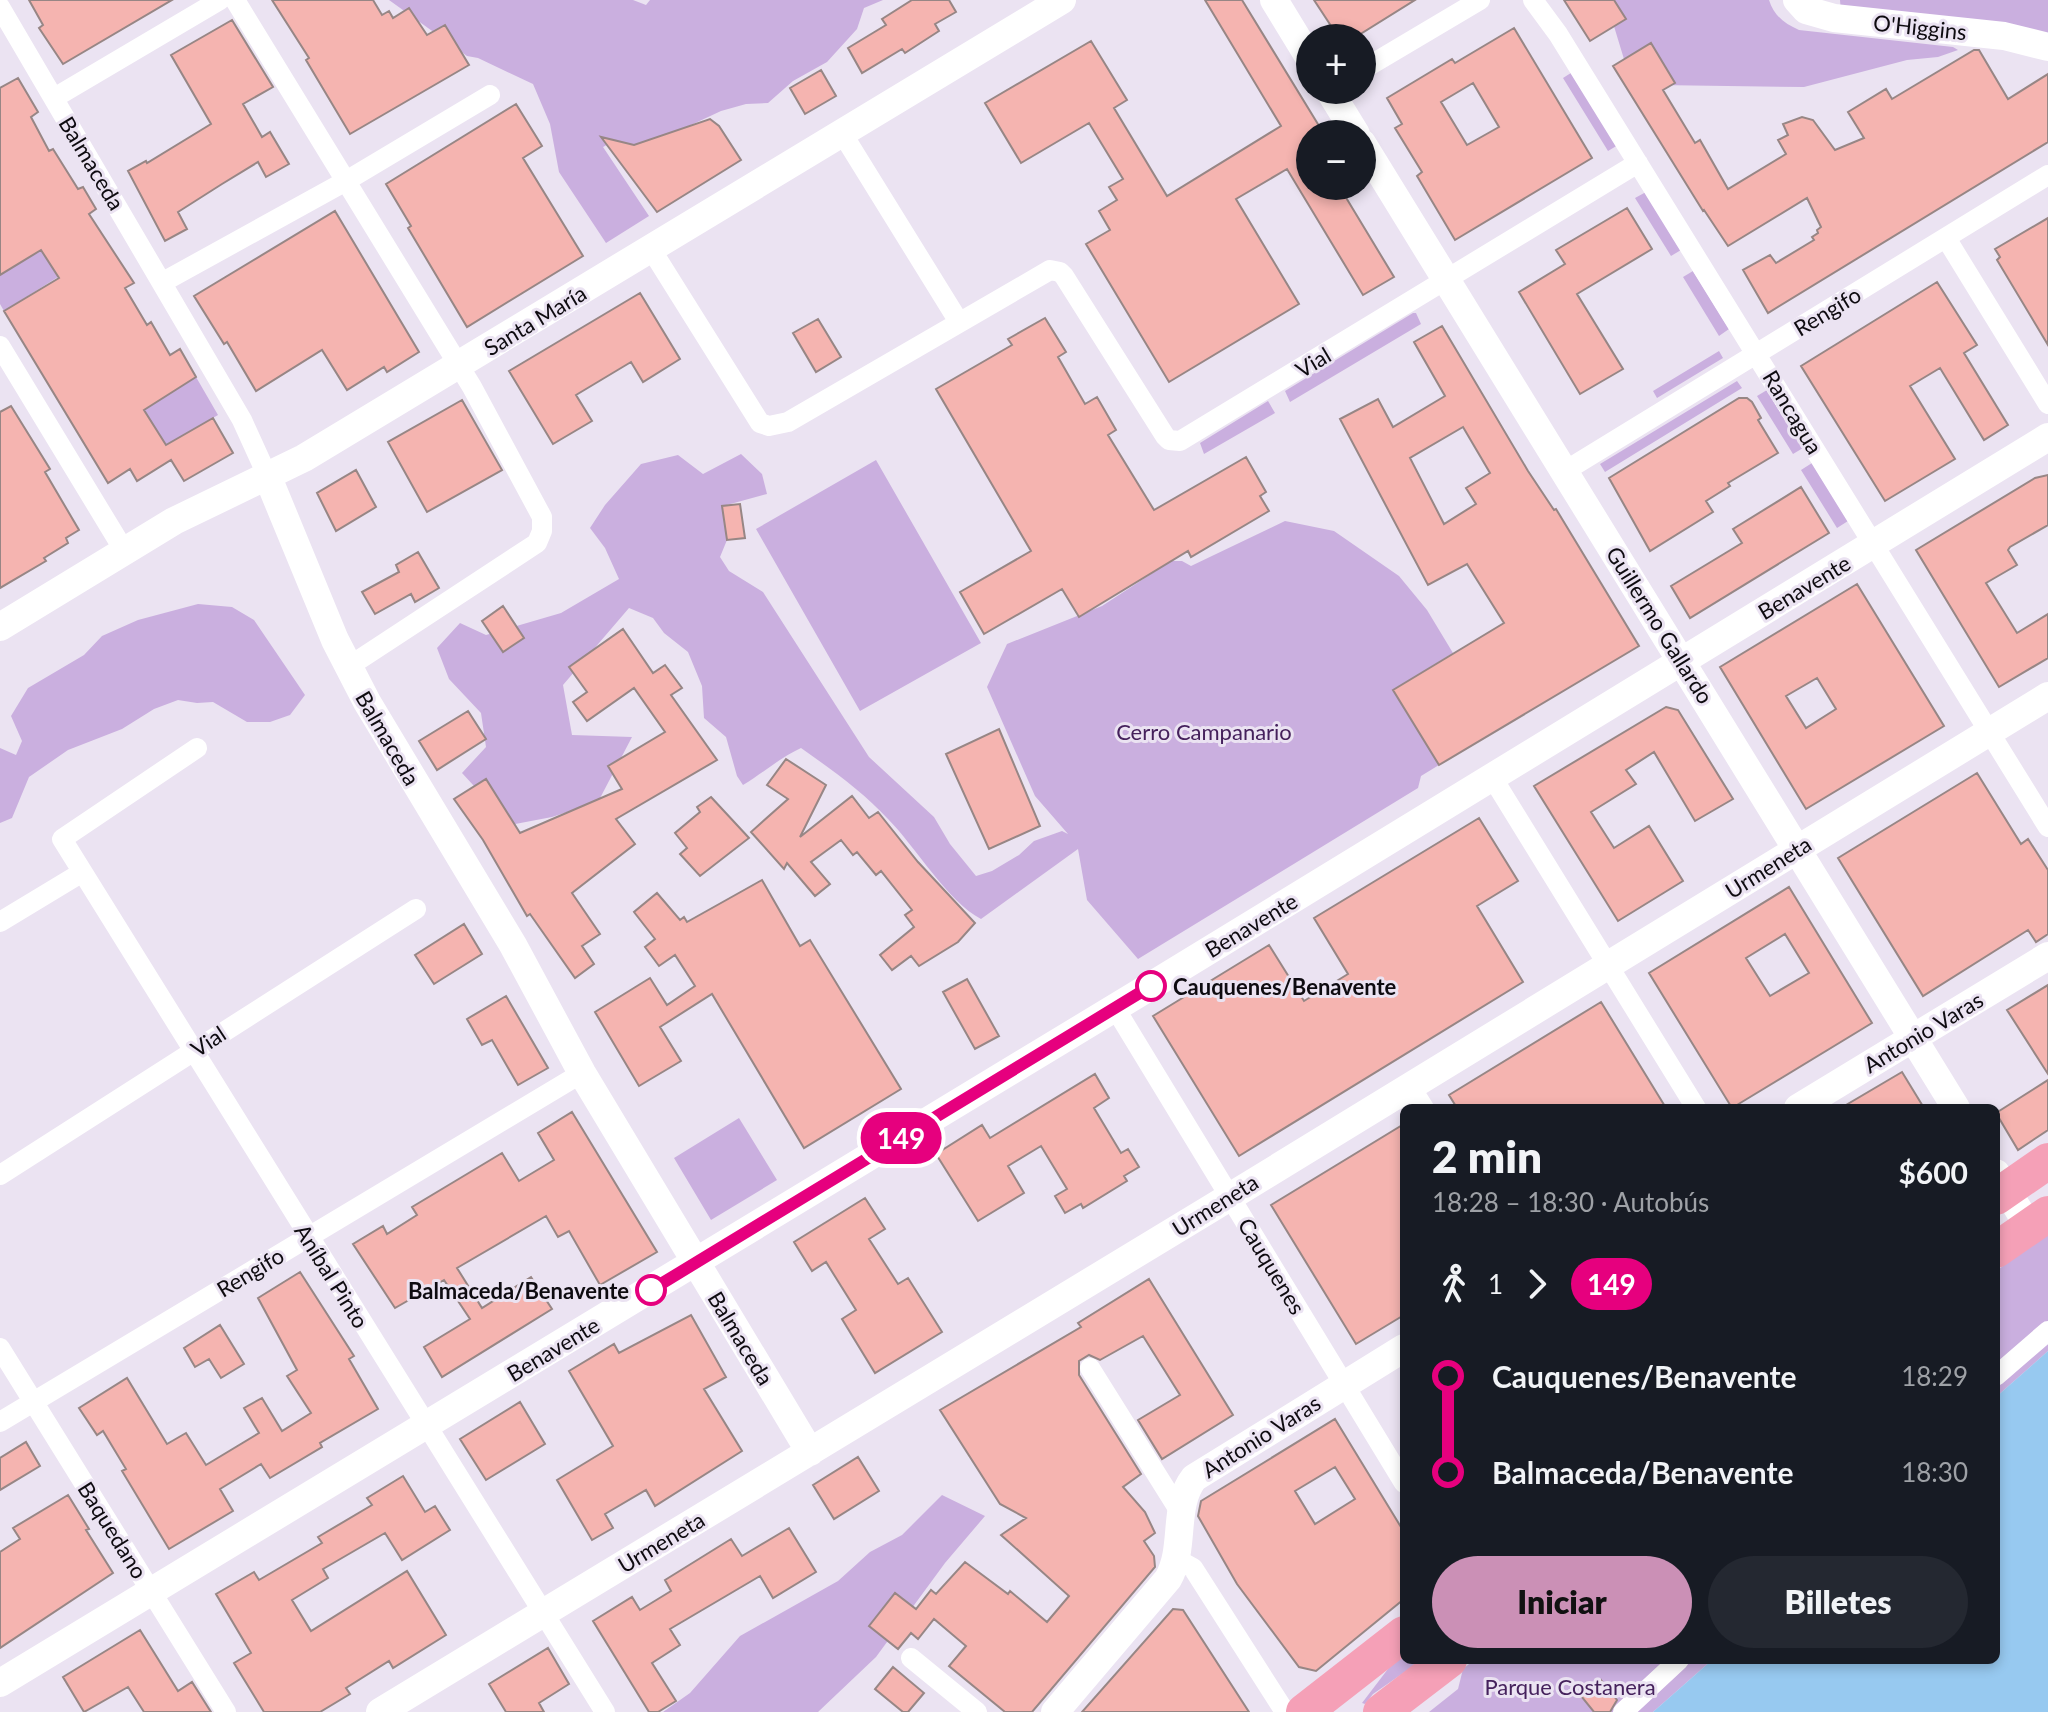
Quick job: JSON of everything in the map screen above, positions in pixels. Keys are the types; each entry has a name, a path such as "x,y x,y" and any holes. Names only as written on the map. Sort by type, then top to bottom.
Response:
{"highway":[{"path":"2000,1185 2048,1161"},
{"path":"2000,1247 2039,1220"},
{"path":"1304,1712 1400,1637"},
{"path":"1381,1712 1444,1664"}],"main road":[{"name":"Santa María","path":"0,627 174,521 304,458 459,366 842,133 1025,10 1062,0"},
{"path":"1274,0 1296,36"},
{"name":"O'Higgins","path":"1797,0 1806,10 1834,18 2004,36 2048,47"},
{"name":"Guillermo Gallardo","path":"1376,165 1954,1104"},
{"name":"Benavente","path":"0,1683 1115,1008 2048,437"},
{"name":"Balmaceda","path":"267,475 348,667 513,945 582,1073 810,1452"},
{"name":"Urmeneta","path":"1417,1097 1609,964 2048,696"},
{"name":"Antonio Varas","path":"1805,1104 2048,956"},
{"name":"Urmeneta","path":"380,1712 1230,1196 1400,1106"},
{"path":"2000,1187 2039,1220"},
{"name":"Antonio Varas","path":"1055,1712 1168,1579 1175,1563 1187,1488 1194,1478 1400,1350"}],"street":[{"path":"54,98 220,0"},
{"path":"235,0 459,366 542,517 542,531 537,543 348,667"},
{"path":"1376,62 1480,0"},
{"name":"Rancagua","path":"1533,0 1558,34 1757,353 2048,827"},
{"name":"Balmaceda","path":"1,13 163,282 242,420 267,475"},
{"path":"163,282 346,181 490,95"},
{"path":"651,249 754,415 760,423 769,426 788,422 959,322 842,133"},
{"name":"Vial","path":"959,322 1046,271 1056,270 1064,276 1165,436 1174,441 1191,436 1638,163"},
{"name":"Rengifo","path":"1565,471 2048,175"},
{"path":"1946,238 2048,404"},
{"path":"0,346 125,552"},
{"name":"Aníbal Pinto","path":"197,748 62,839 605,1712"},
{"path":"1492,777 1694,1104"},
{"path":"0,922 81,873"},
{"name":"Vial","path":"0,1175 416,909"},
{"name":"Cauquenes","path":"1115,1008 1400,1476"},
{"name":"Rengifo","path":"0,1422 582,1073"},
{"path":"2000,1373 2048,1331"},
{"name":"Baquedano","path":"0,1348 226,1712"},
{"path":"1090,1368 1182,1515"},
{"path":"1175,1563 1182,1562 1193,1568 1285,1712"},
{"path":"911,1658 977,1712"},
{"path":"1623,1712 1675,1664"}],"green space":[{"path":"389,0 633,0 646,5 650,0 883,0 864,8 857,29 827,62 793,81 768,103 746,104 721,111 645,151 614,141 603,147 649,216 606,243 559,172 550,124 533,84 478,58 467,56"},
{"path":"1606,0 1769,0 1781,19 1799,30 1958,50 1804,87 1657,85 1627,69"},
{"path":"1840,0 2048,0 2048,33 1841,13"},
{"path":"1574,71 1618,145 1608,151 1563,78"},
{"path":"1646,192 1681,250 1671,256 1635,198"},
{"path":"41,249 58,277 4,311 0,304 0,275"},
{"path":"1693,271 1729,329 1719,336 1683,277"},
{"path":"1416,313 1421,324 1290,402 1285,391"},
{"path":"1719,351 1723,358 1657,398 1653,391"},
{"path":"196,377 218,415 166,445 144,410"},
{"path":"1737,381 1742,388 1605,472 1600,464"},
{"path":"1767,390 1803,448 1793,454 1757,396"},
{"path":"1268,401 1275,413 1204,454 1200,443"},
{"name":"Cerro Campanario","path":"741,454 762,474 767,494 723,506 727,540 720,557 729,571 763,592 869,757 934,817 950,844 976,876 992,871 1019,855 1034,841 1062,831 1068,834 1035,796 987,687 1007,644 1102,606 1171,561 1182,561 1191,566 1285,521 1334,531 1399,576 1427,610 1453,653 1393,690 1439,765 1421,776 1418,788 1138,959 1087,900 1078,849 981,919 956,900 878,809 801,748 743,785 737,776 726,737 704,718 702,686 688,652 664,633 653,618 629,608 563,685 572,735 632,737 598,802 552,817 510,825 462,773 486,747 481,713 449,679 437,648 460,623 486,635 561,613 619,579 605,548 590,528 605,505 641,464 678,455 703,474"},
{"path":"876,460 981,643 860,711 756,529"},
{"path":"1812,463 1848,521 1837,528 1801,470"},
{"path":"198,604 232,607 254,620 305,695 290,715 270,722 247,722 213,702 178,700 154,709 122,729 68,750 29,777 12,818 0,823 0,748 16,755 22,741 11,716 28,688 84,655 102,636 138,620"},
{"path":"739,1118 777,1180 711,1220 674,1158"},
{"path":"2048,1234 2048,1351 2000,1393 2000,1268"},
{"path":"942,1495 985,1516 945,1563 876,1657 818,1712 663,1712 690,1693 740,1636 838,1581 870,1552 902,1535"},
{"path":"1400,1657 1400,1664 1416,1664 1373,1694 1365,1704 1362,1703"},
{"name":"Parque Costanera","path":"1469,1664 1707,1664 1653,1712 1429,1712 1458,1689 1463,1669"}],"water":[{"path":"2048,1351 2048,1712 1653,1712 1707,1664 2000,1664 2000,1393"}],"building":[{"path":"29,0 172,0 63,64 39,28 43,25"},
{"path":"272,0 373,0 382,15 389,11 393,18 409,8 427,35 445,25 469,65 350,134 306,60 309,58"},
{"path":"912,0 949,0 956,12 935,24 939,31 905,53 902,49 862,73 848,48 886,25 882,19"},
{"path":"1205,0 1242,0 1296,88 1296,104 1306,104 1315,120 1296,120 1296,184 1287,169 1236,199 1299,304 1169,382 1086,244 1110,230 1099,211 1117,200 1109,187 1123,179 1089,123 1021,163 985,103 1091,41 1127,100 1114,108 1167,196 1281,126"},
{"path":"1314,0 1415,0 1376,24 1330,24"},
{"path":"1564,0 1614,0 1626,19 1590,41"},
{"path":"232,20 273,87 243,104 262,137 270,132 289,164 266,177 258,162 222,184 178,212 187,229 165,241 128,171 147,163 211,124 171,55"},
{"path":"1514,28 1592,158 1455,240 1417,176 1422,172 1395,128 1402,124 1387,98 1452,59 1455,63","holes":["1473,83 1499,127 1467,145 1441,102"]},
{"path":"1651,43 1675,83 1663,90 1695,143 1700,140 1728,189 1786,154 1778,140 1788,135 1783,124 1802,117 1813,120 1835,150 1864,138 1848,112 1886,89 1892,99 1974,50 1979,50 2008,99 2048,74 2048,142 1768,313 1743,270 1770,255 1776,263 1814,240 1812,237 1821,227 1807,198 1728,246 1613,66"},
{"path":"821,70 836,96 805,114 790,88"},
{"path":"18,78 38,112 31,117 49,151 53,149 78,189 83,187 96,209 89,214 134,283 125,288 147,325 151,322 170,355 180,349 196,377 144,410 166,445 213,418 233,453 184,481 171,460 137,481 130,469 108,483 4,311 59,278 41,250 0,275 0,88"},
{"path":"516,104 542,146 523,158 583,256 467,327 408,228 411,226 386,184"},
{"path":"710,119 719,126 741,160 657,212 601,137 634,145"},
{"path":"1306,200 1347,200 1394,277 1363,295"},
{"path":"1627,208 1652,249 1577,294 1623,369 1580,394 1519,292 1565,264 1556,250"},
{"path":"335,211 419,352 387,372 384,367 347,390 322,350 256,391 227,342 224,344 194,296"},
{"path":"2048,218 2048,345 1997,260 2000,257 1995,249"},
{"path":"1937,282 1977,345 1964,353 2008,425 1984,440 1940,368 1910,386 1955,459 1885,501 1801,366"},
{"path":"640,293 680,359 643,382 631,362 576,395 592,421 553,444 509,371"},
{"path":"1045,318 1066,352 1058,357 1085,404 1097,397 1116,430 1108,435 1154,510 1246,457 1266,492 1260,496 1269,511 1191,557 1188,551 1079,617 1062,589 984,634 960,592 1031,551 936,389 1012,345 1008,339"},
{"path":"818,319 841,357 816,372 793,333"},
{"path":"1442,326 1528,471 1556,509 1639,646 1439,765 1393,690 1504,623 1467,564 1428,585 1340,419 1378,399 1393,427 1445,396 1414,342","holes":["1463,427 1490,473 1466,488 1476,504 1444,524 1410,458"]},
{"path":"1739,398 1752,402 1761,418 1758,420 1778,453 1728,483 1730,486 1706,501 1713,512 1650,551 1609,478"},
{"path":"462,400 502,470 427,512 388,442"},
{"path":"11,406 50,469 45,472 79,530 66,538 68,543 44,558 46,561 0,588 0,412"},
{"path":"356,470 376,507 336,531 317,493"},
{"path":"2048,475 2048,525 2010,547 2008,550 2017,565 1986,583 2017,633 2048,614 2048,658 1999,687 1916,550 2035,478"},
{"path":"1801,487 1829,533 1690,618 1671,586 1742,543 1733,529"},
{"path":"740,504 745,538 727,540 722,506"},
{"path":"418,552 439,588 415,602 411,594 375,614 362,592 399,572 396,565"},
{"path":"1857,584 1944,726 1806,809 1720,667","holes":["1817,678 1836,709 1806,728 1786,696"]},
{"path":"503,606 524,638 503,652 482,621"},
{"path":"623,629 653,673 665,665 682,688 671,695 717,760 616,819 635,844 572,893 600,934 582,946 594,964 575,978 530,914 527,916 483,840 454,799 486,779 520,833 622,789 608,766 665,732 634,688 587,721 573,702 587,692 569,667"},
{"path":"1666,707 1678,710 1733,799 1695,821 1654,752 1626,770 1636,784 1591,812 1614,848 1649,826 1683,881 1618,921 1534,786"},
{"path":"468,711 486,739 437,770 419,741"},
{"path":"999,729 1040,826 989,849 946,754"},
{"path":"786,759 826,785 800,837 852,796 869,818 878,812 918,862 975,923 958,942 919,966 911,956 892,970 880,955 914,927 905,915 912,910 881,871 876,875 857,852 853,855 841,840 811,862 830,884 815,896 787,863 784,869 751,832 788,799 767,785"},
{"path":"1977,773 2021,844 2028,839 2048,870 2048,934 2036,942 2028,930 1923,996 1838,858"},
{"path":"711,797 749,838 700,876 680,854 687,848 675,833 700,812 697,807"},
{"path":"1479,818 1518,881 1477,906 1523,982 1239,1156 1153,1016 1269,945 1304,1001 1348,974 1314,918"},
{"path":"762,880 800,946 810,940 901,1089 804,1148 712,994 660,1027 681,1061 639,1086 595,1012 650,978 667,1005 695,986 675,955 659,966 645,947 655,939 634,912 657,893 680,920 684,917 687,922"},
{"path":"1789,887 1872,1023 1739,1104 1730,1104 1649,973","holes":["1785,934 1809,973 1770,996 1746,958"]},
{"path":"464,924 482,954 434,984 415,955"},
{"path":"967,979 999,1036 975,1049 943,992"},
{"path":"2048,985 2048,1074 2007,1010"},
{"path":"506,996 548,1068 518,1085 492,1040 482,1045 467,1019"},
{"path":"1601,1002 1664,1104 1455,1104 1449,1095"},
{"path":"1902,1072 1922,1104 1848,1104"},
{"path":"1095,1074 1109,1098 1094,1108 1121,1153 1128,1149 1139,1167 1124,1176 1127,1181 1083,1208 1081,1204 1065,1213 1055,1196 1067,1189 1041,1146 1008,1166 1024,1193 978,1221 936,1154 982,1125 990,1138"},
{"path":"2048,1080 2048,1130 2018,1150 2000,1120 2000,1110"},
{"path":"572,1112 657,1252 600,1285 569,1231 558,1237 546,1216 457,1268 482,1308 531,1277 552,1309 442,1377 424,1347 470,1319 444,1280 395,1308 353,1244 383,1226 387,1234 417,1215 412,1207 502,1153 519,1181 554,1160 538,1133"},
{"path":"1400,1126 1400,1317 1356,1344 1271,1205"},
{"path":"865,1198 885,1229 869,1239 898,1284 908,1278 942,1332 875,1373 842,1319 856,1310 826,1262 812,1271 794,1242"},
{"path":"300,1272 354,1356 349,1359 378,1409 320,1443 322,1447 270,1478 261,1464 220,1489 233,1511 169,1549 122,1471 126,1469 103,1431 97,1435 79,1408 127,1378 167,1444 186,1433 206,1465 259,1433 244,1408 262,1398 282,1431 311,1413 287,1376 297,1370 258,1298"},
{"path":"1149,1279 1233,1415 1162,1459 1138,1420 1180,1395 1143,1336 1100,1360 1089,1355 1079,1361 1079,1375 1141,1474 1123,1487 1145,1512 1155,1533 1144,1541 1154,1556 1155,1567 1032,1712 1005,1712 949,1666 966,1646 934,1619 918,1639 911,1633 898,1649 869,1626 895,1593 916,1609 931,1590 936,1594 965,1562 1008,1594 1010,1591 1047,1622 1069,1596 1001,1535 1026,1518 1000,1504 940,1410 1081,1327 1078,1323"},
{"path":"691,1315 726,1377 704,1389 742,1451 655,1506 646,1490 605,1514 613,1528 592,1540 557,1480 613,1446 569,1371 614,1344 619,1353"},
{"path":"220,1325 244,1364 221,1378 209,1359 195,1367 184,1348"},
{"path":"520,1402 545,1444 486,1480 460,1439"},
{"path":"1335,1419 1400,1525 1400,1602 1316,1671 1299,1667 1237,1584 1198,1516 1201,1501","holes":["1335,1467 1355,1499 1315,1524 1295,1491"]},
{"path":"26,1442 40,1466 0,1490 0,1458"},
{"path":"858,1457 879,1491 834,1519 813,1485"},
{"path":"403,1476 425,1512 435,1506 450,1530 402,1560 385,1533 323,1569 328,1578 292,1600 311,1631 407,1571 446,1635 393,1668 389,1661 346,1688 350,1694 320,1712 264,1712 234,1663 251,1653 216,1594 254,1572 259,1580 322,1543 318,1537 372,1505 367,1498"},
{"path":"68,1495 113,1573 0,1648 0,1552 20,1539 13,1528"},
{"path":"789,1528 816,1572 773,1598 760,1576 670,1629 680,1645 652,1663 676,1701 658,1712 649,1712 593,1621 632,1597 640,1610 671,1591 665,1580 731,1539 742,1556"},
{"path":"1173,1609 1183,1610 1249,1712 1082,1712"},
{"path":"140,1630 178,1691 192,1682 211,1712 144,1712 128,1687 84,1712 63,1677"},
{"path":"548,1648 569,1684 539,1703 544,1712 506,1712 489,1684"},
{"path":"893,1667 924,1693 908,1712 903,1712 875,1689"},
{"path":"1601,1680 1617,1700 1610,1712 1594,1712 1581,1696"}],"bus line":[{"name":"149","path":"651,1290 1151,986"}],"place":[{"name":"Cauquenes/Benavente","path":"1151,986"},
{"name":"Balmaceda/Benavente","path":"651,1290"}]}
